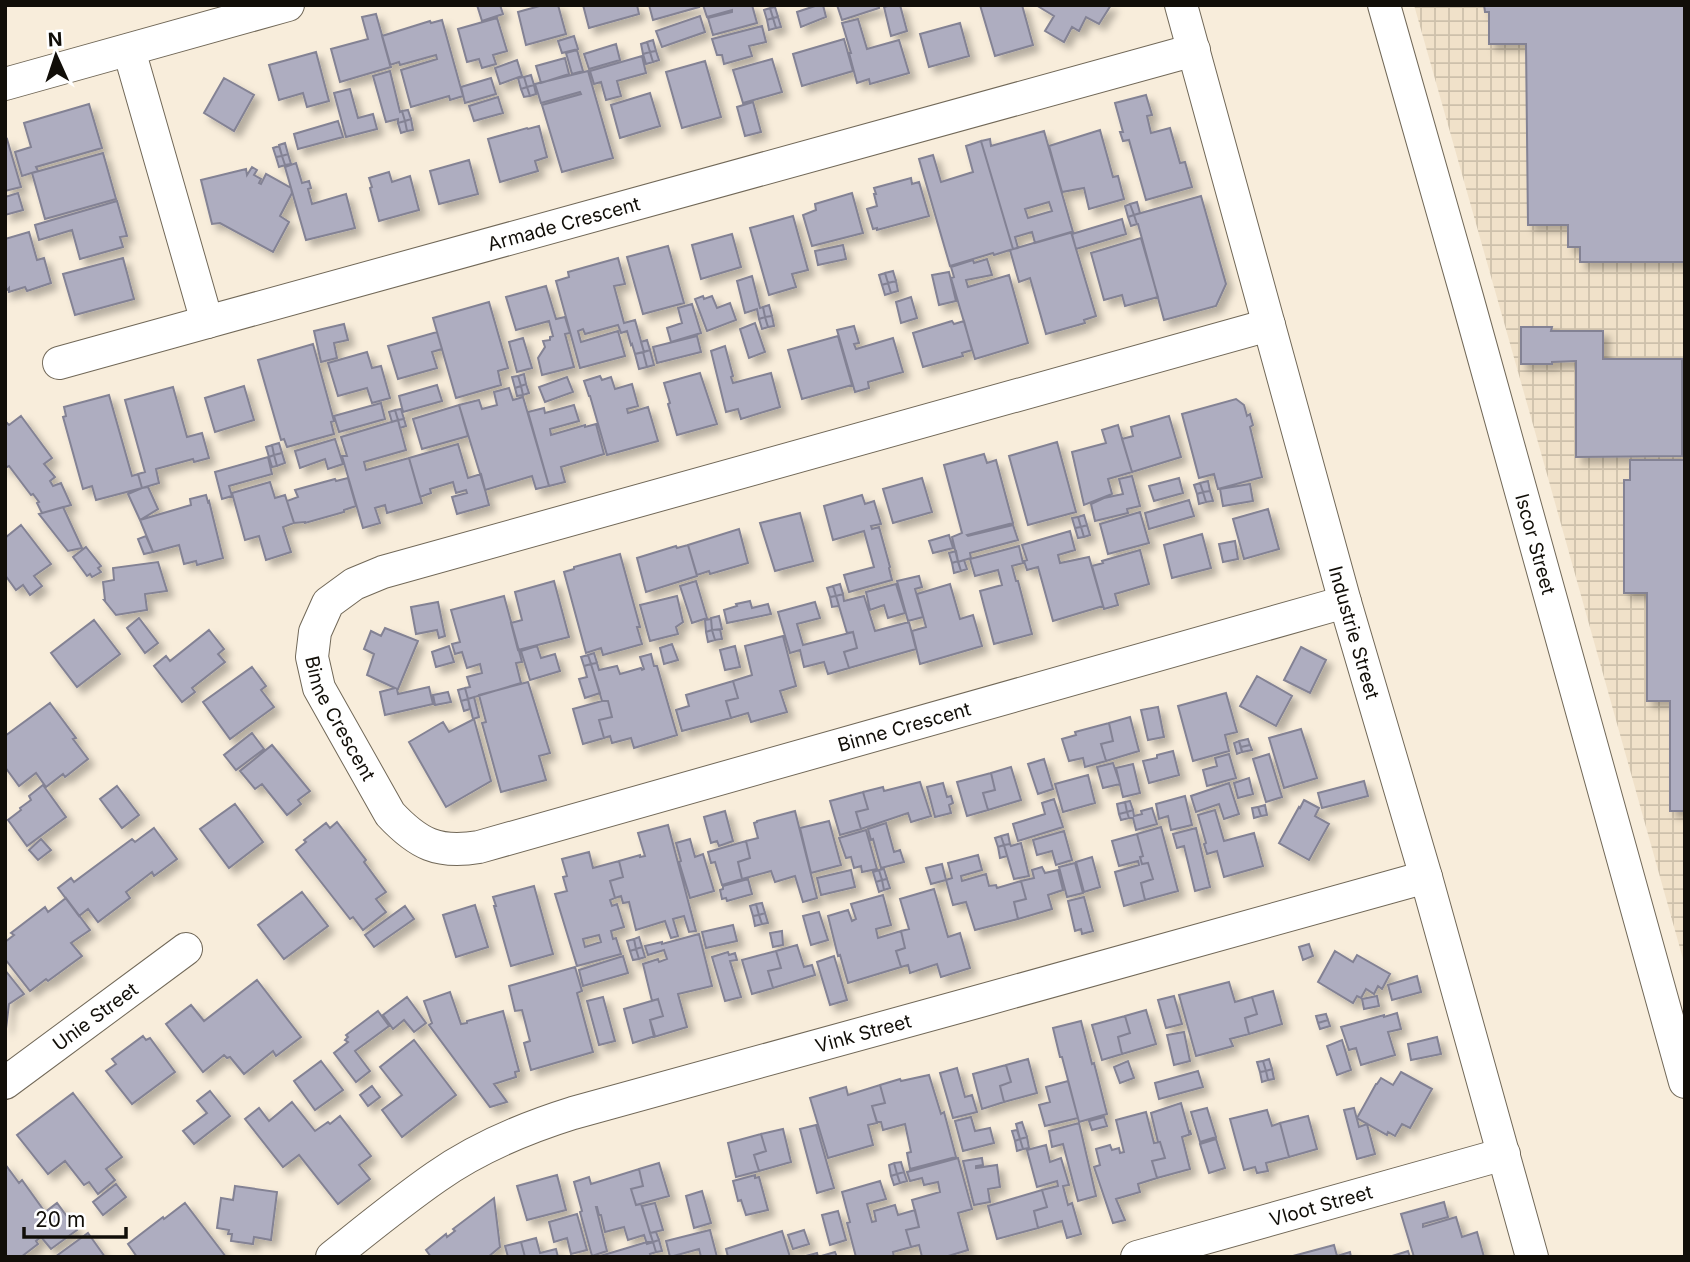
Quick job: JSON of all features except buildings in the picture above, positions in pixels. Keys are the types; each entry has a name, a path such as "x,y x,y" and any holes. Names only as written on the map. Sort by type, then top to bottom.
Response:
{"street":[{"path":"5,84 288,5"},
{"name":"Industrie Street","path":"1181,5 1345,601 1426,877 1532,1257"},
{"name":"Iscor Street","path":"1384,5 1685,1082"},
{"path":"129,50 207,323"},
{"name":"Armade Crescent","path":"59,363 1194,50"},
{"name":"Binne Crescent","path":"1269,325 383,572 354,584 328,603 315,632 312,657 319,688 390,814 405,830 424,842 444,849 462,850 478,848 1345,601"},
{"name":"Vink Street","path":"332,1257 437,1177 483,1149 542,1123 1426,877"},
{"name":"Unie Street","path":"5,1083 186,949"},
{"name":"Vloot Street","path":"1137,1257 1504,1154"}],"shaded area":[{"path":"1414,5 1685,5 1685,966 1543,460"}]}
